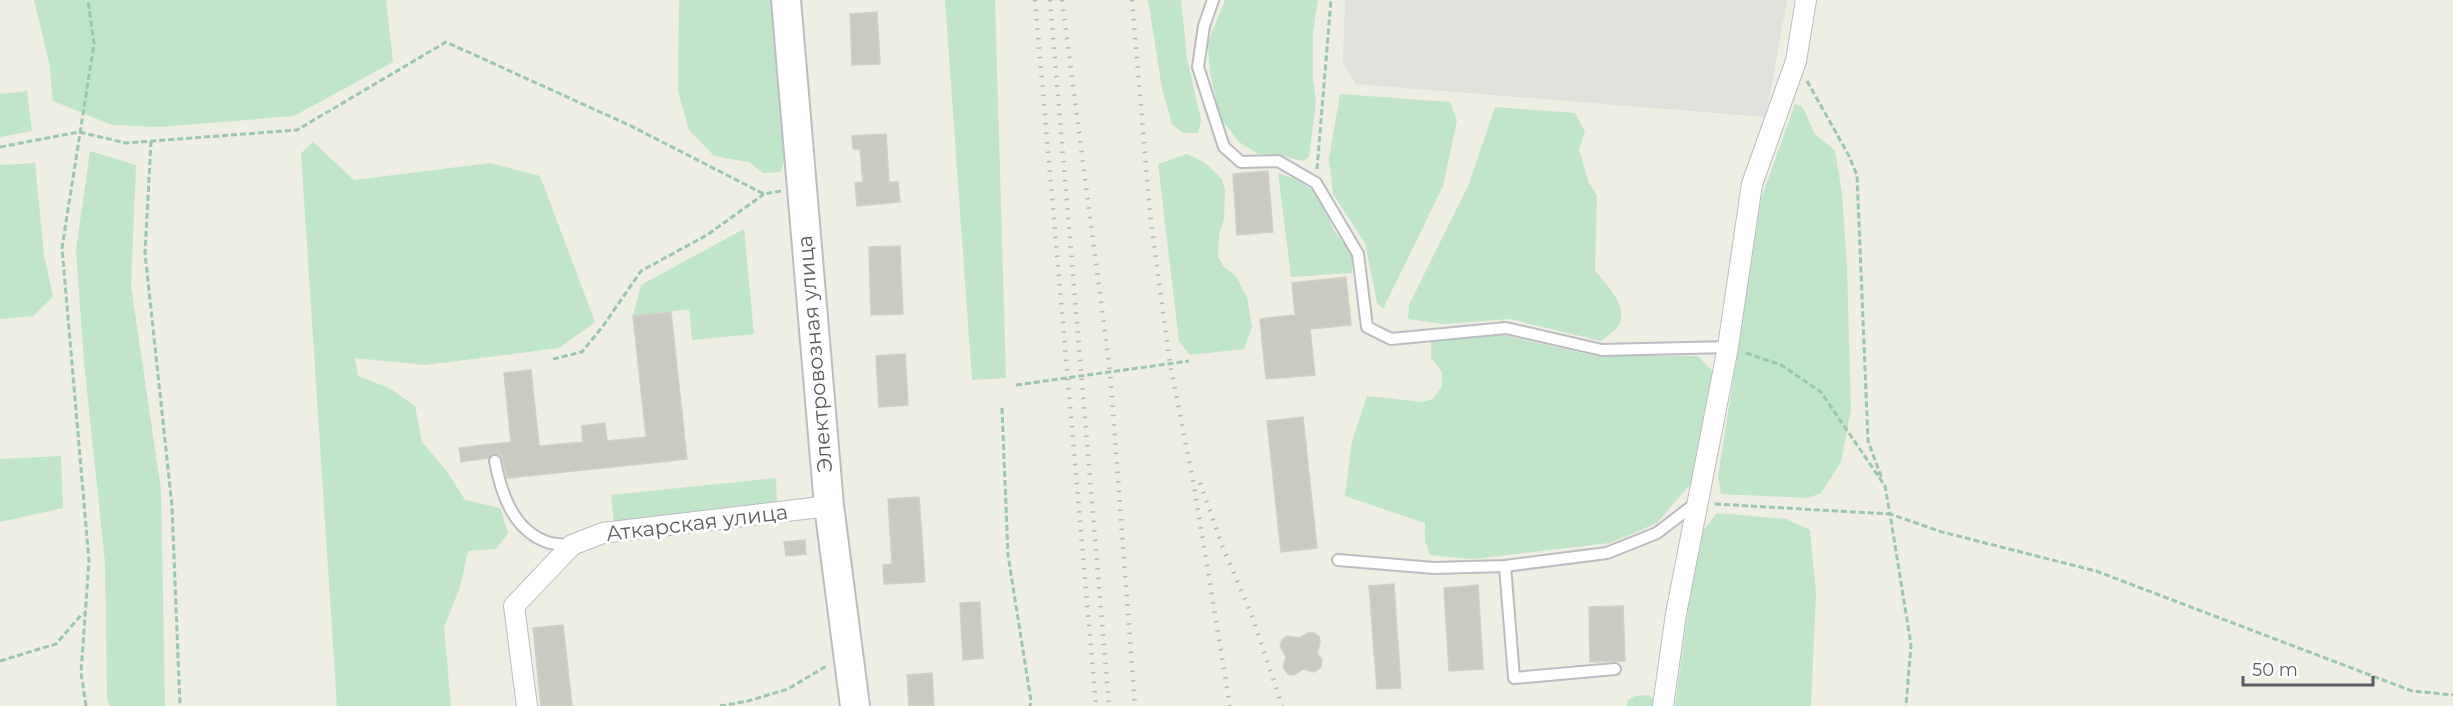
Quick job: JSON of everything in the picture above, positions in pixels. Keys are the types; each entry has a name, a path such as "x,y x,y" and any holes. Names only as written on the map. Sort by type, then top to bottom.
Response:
{"street":[{"name":"Электровозная улица","path":"786,0 828,506 855,706"},
{"path":"1663,706 1676,614 1696,503 1728,347 1752,184 1796,61 1806,0"},
{"name":"Аткарская улица","path":"527,706 514,606 572,545 603,533 828,506"}],"lane":[{"path":"1213,0 1204,26 1198,67 1224,147 1241,162 1278,161 1316,183 1358,254 1367,327 1391,339 1506,328 1602,350 1728,347"},
{"path":"495,462 501,492 516,518 528,531 548,543 572,545"},
{"path":"1338,560 1434,567 1505,566 1607,553 1657,533 1696,503"},
{"path":"1505,566 1514,678 1615,669"}],"path":[{"path":"86,706 81,673 88,561 62,248 94,44 88,0"},
{"path":"1316,183 1331,0"},
{"path":"0,147 79,132 126,143 297,130 446,42 631,126 764,194"},
{"path":"1796,61 1848,154 1857,175 1868,441 1885,486 1911,645 1906,706"},
{"path":"151,141 145,253 172,506 180,706"},
{"path":"553,359 582,352 641,271 707,235 764,194 801,188"},
{"path":"1728,347 1781,365 1821,392 1885,486"},
{"path":"1016,385 1189,362"},
{"path":"1002,408 1008,555 1030,706"},
{"path":"1696,503 1890,514 1942,532 2096,571 2412,691 2453,695"},
{"path":"0,661 56,644 84,612"},
{"path":"720,706 748,701 788,689 848,653"}],"shaded area":[{"path":"1345,0 1787,0 1766,117 1356,84 1343,63"}],"green space":[{"path":"34,0 386,0 393,62 294,116 161,127 112,125 53,101 49,62"},
{"path":"679,0 772,0 785,156 781,172 763,173 749,162 714,156 689,130 678,91"},
{"path":"945,0 995,0 1006,378 972,380"},
{"path":"1148,0 1181,0 1187,59 1201,120 1198,133 1183,133 1172,124 1162,88"},
{"path":"1225,0 1318,0 1313,32 1313,80 1316,101 1309,157 1303,161 1279,155 1258,154 1239,142 1221,119 1210,73 1208,43"},
{"path":"27,91 32,131 0,137 0,94"},
{"path":"1340,94 1450,102 1457,120 1443,186 1383,309 1377,303 1365,243 1333,194 1329,159"},
{"path":"1795,104 1802,106 1815,134 1835,151 1842,193 1847,267 1851,410 1841,462 1821,493 1808,498 1721,494 1718,477 1761,199"},
{"path":"1495,107 1575,113 1585,132 1579,149 1588,181 1597,196 1595,271 1616,298 1621,314 1616,329 1601,341 1510,319 1443,324 1408,319 1409,305 1469,184"},
{"path":"313,142 354,180 490,163 540,176 595,322 559,348 425,365 355,358 358,376 389,388 415,406 422,442 446,470 465,500 500,508 508,533 496,549 468,551 460,587 444,627 451,706 337,706 301,153"},
{"path":"90,151 136,165 131,286 161,490 165,706 110,706 107,700 105,562 84,362 76,250"},
{"path":"1187,154 1204,162 1222,179 1225,190 1224,218 1219,235 1218,257 1224,267 1235,275 1247,297 1252,327 1244,349 1190,355 1179,341 1158,164"},
{"path":"35,163 44,255 53,297 33,316 0,319 0,165"},
{"path":"1278,173 1293,178 1315,192 1335,232 1352,255 1352,273 1291,277"},
{"path":"744,229 754,334 692,340 689,309 633,316 641,285"},
{"path":"1498,334 1595,356 1698,356 1715,374 1692,482 1657,523 1610,543 1473,559 1430,555 1425,541 1425,523 1345,496 1352,441 1367,396 1423,402 1433,399 1442,386 1442,372 1431,358 1431,342"},
{"path":"61,456 63,508 0,522 0,459"},
{"path":"776,478 777,503 614,523 611,495"},
{"path":"1717,513 1786,519 1810,530 1816,593 1811,706 1675,706 1698,537"},
{"path":"1650,695 1655,702 1654,706 1627,706 1628,700 1635,696"}],"building":[{"path":"877,12 880,64 852,65 850,14"},
{"path":"886,134 889,182 898,182 900,202 857,206 855,183 863,182 860,149 853,149 852,136"},
{"path":"1268,171 1273,232 1237,235 1233,174"},
{"path":"900,246 903,314 871,315 869,247"},
{"path":"1346,277 1351,325 1310,329 1315,375 1266,379 1260,319 1295,315 1292,283"},
{"path":"671,312 687,459 507,478 502,457 498,454 461,462 459,448 511,442 504,373 531,370 539,446 583,442 582,426 605,423 607,441 646,437 633,316"},
{"path":"905,354 908,405 879,407 876,356"},
{"path":"1303,417 1317,548 1281,552 1267,421"},
{"path":"919,497 925,582 884,584 883,565 892,564 888,499"},
{"path":"805,540 806,554 786,556 784,542"},
{"path":"1394,584 1401,688 1377,689 1369,586"},
{"path":"1478,585 1483,669 1449,671 1444,588"},
{"path":"980,602 983,658 963,660 960,603"},
{"path":"1623,606 1625,661 1590,662 1589,607"},
{"path":"563,625 572,706 541,706 533,628"},
{"path":"1308,633 1314,633 1319,637 1317,653 1322,660 1321,667 1314,672 1303,669 1294,675 1288,674 1283,667 1286,657 1280,646 1282,640 1287,636 1299,638"},
{"path":"932,673 934,706 909,706 907,675"}],"railway":[{"path":"1035,0 1096,706"},
{"path":"1050,0 1109,706"},
{"path":"1062,0 1110,372 1135,706"},
{"path":"1132,0 1150,214 1170,364 1193,480 1230,706"},
{"path":"1200,483 1223,548 1251,613 1282,706"}]}
